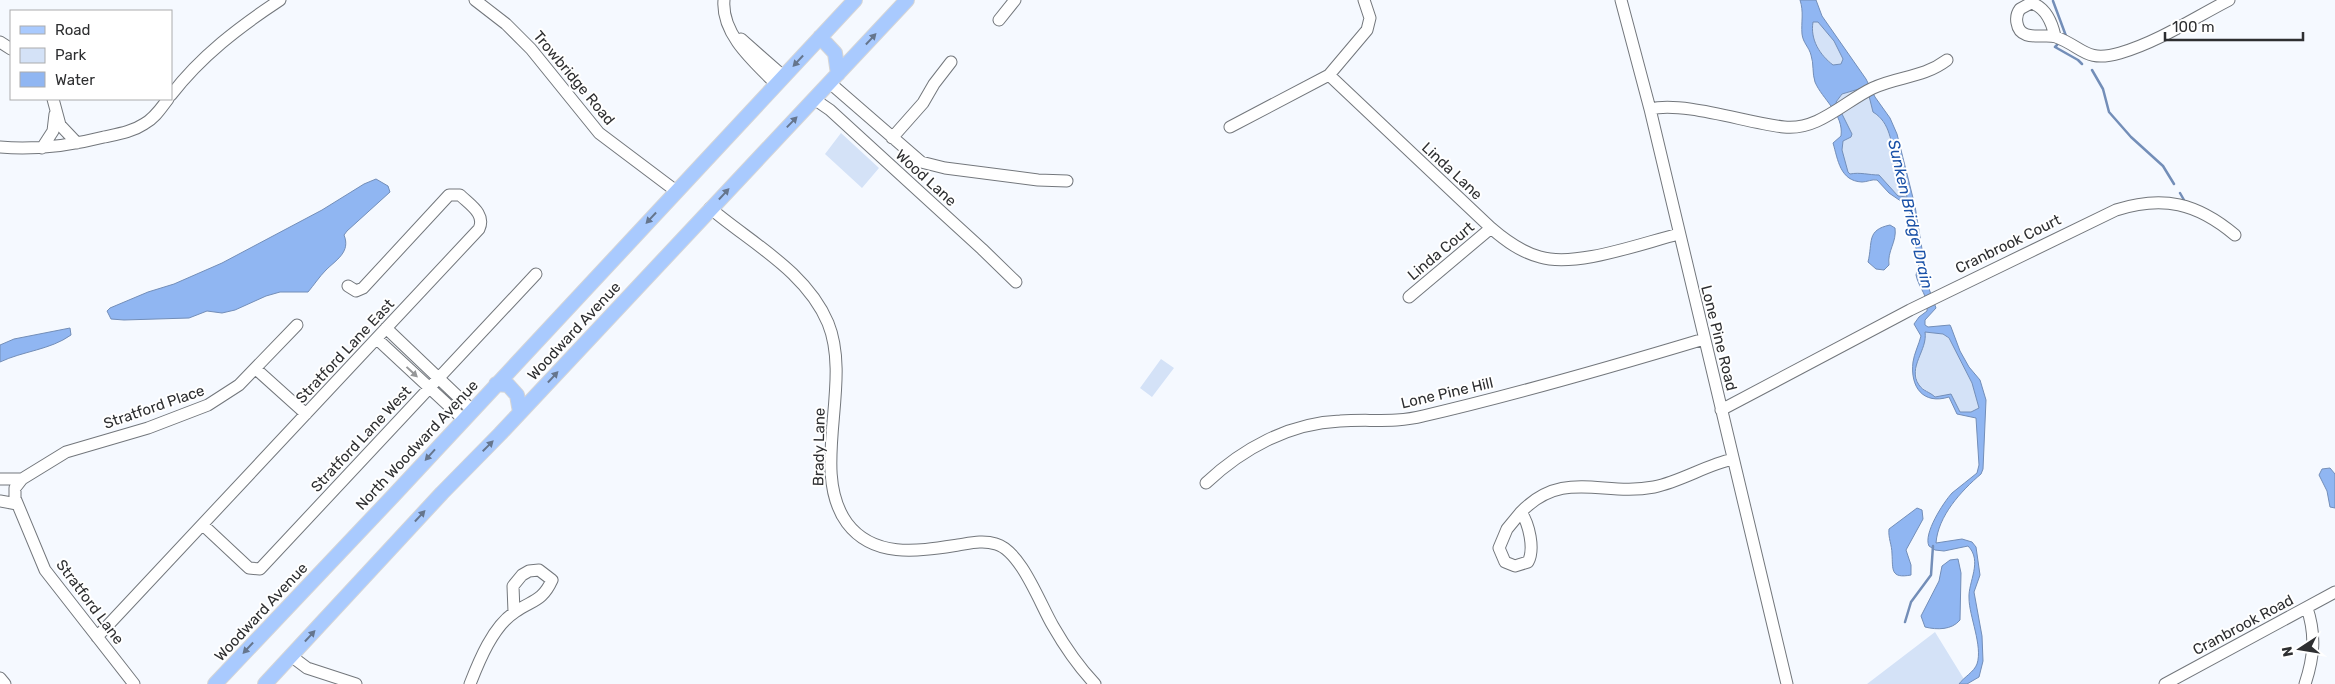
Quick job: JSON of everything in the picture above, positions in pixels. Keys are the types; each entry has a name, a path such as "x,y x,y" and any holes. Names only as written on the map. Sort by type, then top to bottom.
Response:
{"main road":[{"name":"Woodward Avenue","path":"528,350 855,0"},
{"name":"Woodward Avenue","path":"265,684 442,493 907,0"},
{"path":"820,37 835,53 834,79"},
{"name":"North Woodward Avenue","path":"330,562 528,350"},
{"path":"496,384 508,385 517,395 520,412"},
{"name":"Woodward Avenue","path":"215,684 330,562"}],"street":[{"path":"172,94 212,51 234,32 280,0"},
{"name":"Trowbridge Road","path":"475,0 506,24 531,48 599,133 676,191"},
{"path":"724,0 725,17 733,34 779,80"},
{"path":"999,20 1016,0"},
{"path":"1230,127 1330,76 1368,30 1370,18 1364,0"},
{"name":"Lone Pine Road","path":"1621,0 1650,109 1787,684"},
{"path":"2055,36 2091,55 2117,54 2150,41 2230,0"},
{"path":"1650,109 1667,106 1757,123 1795,128 1806,126 1868,91 1933,70 1947,60"},
{"path":"892,138 923,103 934,84 952,62"},
{"name":"Linda Lane","path":"1330,76 1491,228 1510,243 1529,253 1542,258 1577,260 1679,234"},
{"path":"834,79 892,138 921,162 932,166 1038,180 1067,181"},
{"name":"Wood Lane","path":"814,99 830,110 1016,282"},
{"path":"0,147 42,148 78,144 139,127 156,115 167,100"},
{"path":"54,104 63,129 78,144"},
{"path":"42,148 53,131 54,104"},
{"name":"Stratford Lane East","path":"98,637 479,229 481,221 478,212 460,195 449,195 363,288 356,291 348,286"},
{"name":"Cranbrook Court","path":"1721,410 1948,290 2106,214 2130,206 2162,202 2175,203 2214,219 2235,235"},
{"name":"Brady Lane","path":"710,208 744,233 790,272 815,302 827,322 833,341 836,371 832,483 839,511 854,531 878,546 897,550 923,550 973,542 1001,546 1014,557 1065,646 1094,684"},
{"name":"Linda Court","path":"1410,297 1491,228"},
{"name":"Stratford Lane West","path":"202,525 249,568 260,569 536,274"},
{"name":"Stratford Place","path":"22,479 47,462 73,450 148,428 208,405 230,392 256,369 297,325"},
{"path":"386,328 439,378 468,414"},
{"path":"376,339 430,388 468,414"},
{"name":"Lone Pine Hill","path":"1206,483 1232,460 1255,446 1307,426 1337,421 1401,420 1423,416 1540,386 1704,339"},
{"path":"256,369 306,414"},
{"path":"1521,512 1534,500 1550,491 1578,486 1627,489 1652,487 1678,480 1715,463 1733,459"},
{"path":"0,479 22,479"},
{"path":"0,501 17,504 14,492 22,479"},
{"name":"Stratford Lane","path":"17,504 45,570 134,684"},
{"name":"Cranbrook Road","path":"2165,684 2335,592"},
{"path":"2305,684 2314,650 2313,629 2307,608"},
{"path":"470,684 488,645 514,612"},
{"path":"292,656 306,668 356,684"},
{"path":"0,678 5,684"}],"green space":[{"path":"1813,22 1818,22 1834,41 1843,59 1841,64 1833,65 1820,51 1814,40"},
{"path":"1859,89 1869,96 1873,112 1887,126 1907,197 1898,196 1879,175 1850,174 1848,172 1842,151 1843,141 1852,136 1852,134 1836,102 1842,94"},
{"path":"841,133 879,168 862,188 825,154"},
{"path":"1925,330 1943,334 1949,339 1972,383 1979,408 1971,412 1960,412 1952,396 1937,398 1920,386 1916,372"},
{"path":"1161,359 1174,368 1152,397 1140,388"},
{"path":"1935,632 1967,684 1867,684"}],"water":[{"name":"Sunken Bridge Drain","path":"1800,0 1816,0 1822,16 1866,79 1875,97 1890,118 1897,134 1915,206 1928,286 1936,308 1925,320 1925,325 1928,327 1950,325 1960,351 1969,367 1980,380 1986,400 1983,469 1981,474 1958,496 1946,514 1941,523 1936,543 1962,539 1972,542 1976,547 1980,575 1974,592 1982,636 1983,661 1979,677 1967,684 1959,684 1976,667 1978,657 1977,640 1969,598 1975,565 1974,558 1968,546 1944,551 1935,550 1929,546 1928,541 1931,527 1948,498 1977,473 1979,465 1976,418 1957,414 1949,397 1940,399 1925,396 1916,386 1913,362 1921,336 1914,324 1927,311 1927,301 1916,275 1919,264 1908,206 1889,193 1877,180 1855,181 1844,174 1833,143 1841,136 1841,128 1836,114 1815,82 1811,55 1802,34","holes":["1813,22 1818,22 1834,41 1843,59 1841,64 1833,65 1820,52 1813,35","1859,89 1869,96 1873,112 1879,116 1887,127 1907,197 1898,196 1879,175 1850,174 1848,172 1842,150 1843,141 1851,137 1852,134 1836,102 1842,94","1925,332 1943,334 1949,338 1972,383 1979,408 1971,412 1960,412 1951,394 1935,397 1922,389 1915,372 1925,339"]},
{"path":"376,179 388,186 390,192 347,231 344,235 346,246 344,251 308,292 280,292 235,310 222,313 207,311 189,318 111,319 107,311 110,308 148,292 174,284 222,263"},
{"path":"1890,225 1895,228 1895,233 1889,255 1889,265 1884,270 1876,269 1868,262 1872,238 1877,230"},
{"path":"70,328 71,335 63,340 0,362 0,345 14,339"},
{"path":"2330,468 2335,474 2335,508 2330,507 2327,491 2319,475 2322,469"},
{"path":"1917,508 1922,510 1923,519 1906,550 1911,565 1911,575 1899,576 1894,572 1893,568 1889,529"},
{"path":"1958,559 1961,573 1960,620 1953,626 1944,628 1934,629 1925,627 1921,616 1939,581 1942,566 1950,560"}],"waterway":[{"path":"2053,1 2066,36"},
{"path":"2057,45 2055,47 2082,64"},
{"path":"2092,70 2103,89 2109,112 2131,137 2163,166 2174,184"},
{"path":"2180,193 2184,200"},
{"path":"1905,622 1911,602 1931,575 1933,546"}]}
